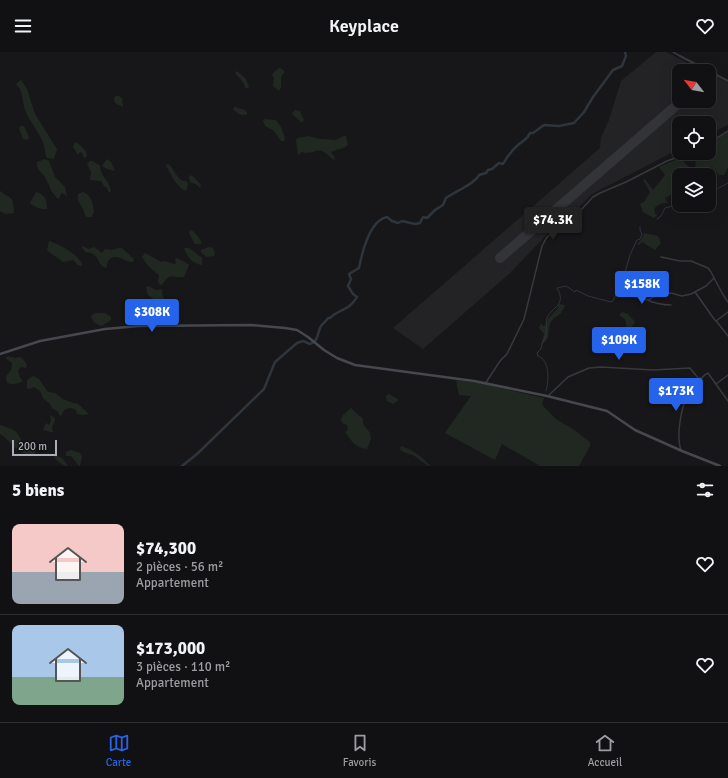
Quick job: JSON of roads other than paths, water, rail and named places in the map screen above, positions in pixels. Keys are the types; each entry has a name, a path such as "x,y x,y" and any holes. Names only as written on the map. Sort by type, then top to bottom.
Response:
{"main road":[{"path":"0,354 51,339 139,326 251,325 292,329 308,337 318,346 337,358 362,366 485,384 548,396 607,411 635,430 720,466"}],"street":[{"path":"673,52 728,81"},
{"path":"716,139 728,131"},
{"path":"485,384 500,360 507,354 524,319 542,246 547,237 580,211 600,192 626,182 672,159"},
{"path":"661,257 680,261 691,261 708,268 728,302"},
{"path":"648,300 657,295 671,293 685,295 691,294 706,286 714,278"},
{"path":"622,284 637,296 656,303 671,305"},
{"path":"694,292 728,335"},
{"path":"716,321 728,312"},
{"path":"548,396 568,377 590,368 601,367 654,370 690,368 698,378 701,378"},
{"path":"682,451 679,439 683,406 689,393 696,388 701,378 708,373 728,401"},
{"path":"716,384 728,375"}],"waterway":[{"path":"182,466 197,454 264,389 275,362 297,343 303,341 310,344 315,341 321,327 328,318 354,302 357,297 348,286 351,279 349,274 359,268 362,254 371,230 381,219 387,217 398,223 402,221 415,224 420,223 423,217 427,218 443,205 446,198 469,185 479,175 486,173 499,163 503,164 512,151 530,133 533,133 544,125 559,126 574,123 584,112 613,70 622,66 626,56 625,52"},
{"path":"716,189 728,183"},
{"path":"657,219 661,216 665,208 672,206"},
{"path":"546,391 548,382 547,366 537,353 541,349 545,336 547,318 560,302 560,294 557,288 566,286 575,292 576,290 588,296 611,302 613,301 624,276 630,255 637,240 640,239 642,234 640,227"}]}
